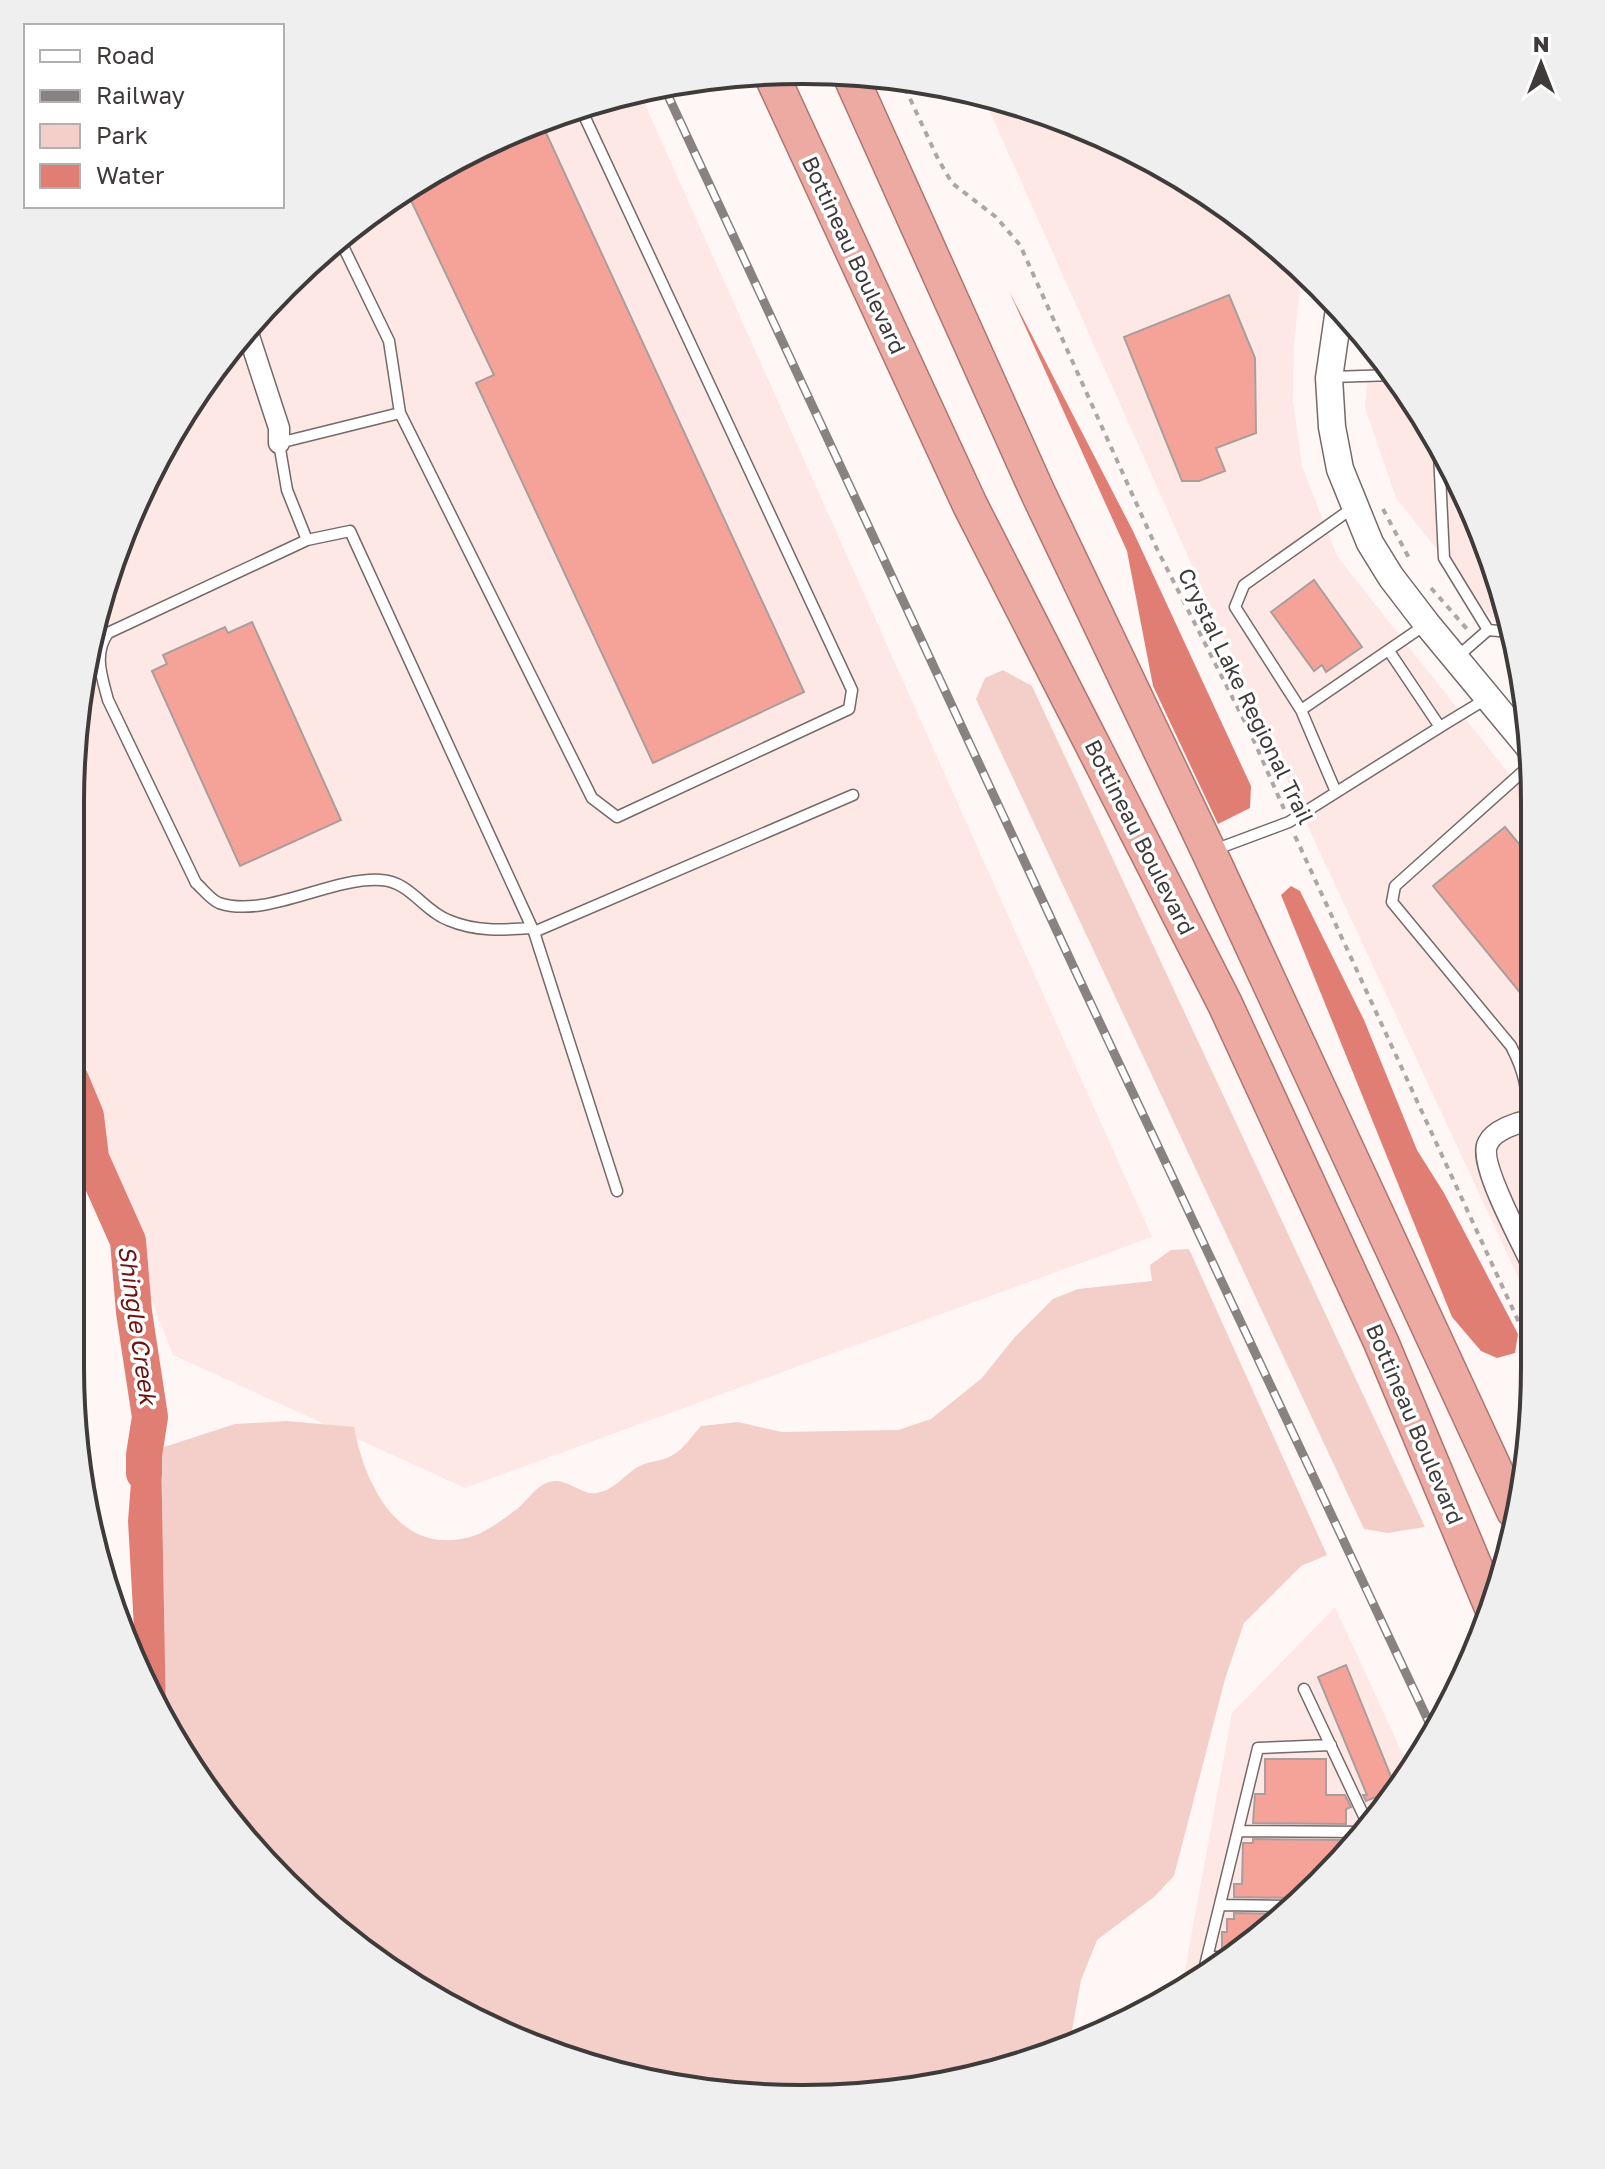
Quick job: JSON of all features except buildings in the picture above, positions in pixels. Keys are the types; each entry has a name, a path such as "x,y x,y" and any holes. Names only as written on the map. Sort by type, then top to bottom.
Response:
{"highway":[{"name":"Bottineau Boulevard","path":"776,85 970,505 1232,1018 1381,1342 1485,1591"},
{"path":"859,87 1038,493 1209,852 1508,1499"}],"street":[{"path":"1337,322 1329,378 1332,427 1340,469 1370,543 1427,624 1517,732"},
{"path":"251,342 279,428 279,443"},
{"path":"1521,1123 1497,1133 1486,1144 1485,1164 1521,1241"}],"lane":[{"path":"344,249 389,341 400,413 592,798 617,817 849,709 852,690 585,118"},
{"path":"1329,378 1381,376"},
{"path":"307,540 287,490 279,443 400,413"},
{"path":"1440,471 1444,558 1488,630"},
{"path":"1336,792 1301,710 1235,607 1244,585 1355,506"},
{"path":"103,640 108,633 307,540 350,531 533,930 617,1191"},
{"path":"1301,710 1427,624"},
{"path":"1456,658 1488,630 1500,631"},
{"path":"100,651 108,700 196,883 217,902 250,906 292,898 348,881 385,880 415,894 445,920 486,931 533,930 853,795"},
{"path":"1389,651 1440,727"},
{"path":"1209,852 1289,822 1489,698"},
{"path":"1520,774 1395,886 1392,902 1511,1046 1521,1064"},
{"path":"1304,1689 1364,1815"},
{"path":"1206,1961 1258,1748 1331,1745"},
{"path":"1238,1831 1350,1832"},
{"path":"1220,1905 1277,1906"},
{"path":"1207,1957 1212,1957"}],"path":[{"name":"Crystal Lake Regional Trail","path":"907,92 952,183 996,217 1020,245 1156,547 1250,732 1521,1327"},
{"path":"1382,507 1415,569"},
{"path":"1425,581 1475,639"}],"shaded area":[{"path":"644,102 1152,1237 465,1488 173,1355 84,1123 86,756 98,662 122,572 158,485 205,403 262,329 329,262 403,205 485,158 572,122"},
{"path":"988,108 1077,139 1162,180 1240,232 1300,284 1294,345 1293,401 1302,466 1337,556 1520,788 1521,1283 1310,831"},
{"path":"1369,361 1425,443 1447,485 1483,572 1500,628 1396,498 1365,408"},
{"path":"1335,1607 1405,1758 1373,1804 1311,1875 1240,1937 1184,1975 1232,1713"}],"green space":[{"path":"1003,670 1032,686 1425,1527 1388,1533 1364,1529 976,699 985,678"},
{"path":"1189,1249 1327,1555 1301,1566 1244,1623 1225,1679 1174,1876 1154,1897 1097,1940 1081,1980 1072,2032 988,2061 943,2071 896,2079 802,2085 709,2079 617,2061 572,2047 485,2011 443,1989 365,1937 329,1907 294,1875 232,1804 205,1766 166,1699 161,1448 235,1424 287,1421 354,1427 367,1473 391,1513 408,1528 427,1538 450,1540 476,1535 517,1509 544,1484 556,1481 591,1493 603,1491 636,1468 668,1458 683,1447 701,1426 738,1422 782,1432 898,1430 931,1419 982,1378 1014,1338 1053,1299 1078,1289 1152,1281 1150,1265 1171,1250"}],"water":[{"path":"1009,291 1133,531 1251,786 1250,808 1218,824 1153,686 1127,551"},
{"path":"1291,886 1300,891 1364,1020 1417,1150 1444,1193 1518,1334 1515,1353 1497,1358 1481,1351 1452,1317 1281,895"},
{"path":"156,1417 161,1448 166,1699 134,1628 128,1521 134,1444"}],"waterway":[{"name":"Shingle Creek","path":"84,1111 91,1158 128,1241 134,1312 150,1417 144,1473"}],"railway":[{"path":"669,97 1428,1720"}]}
